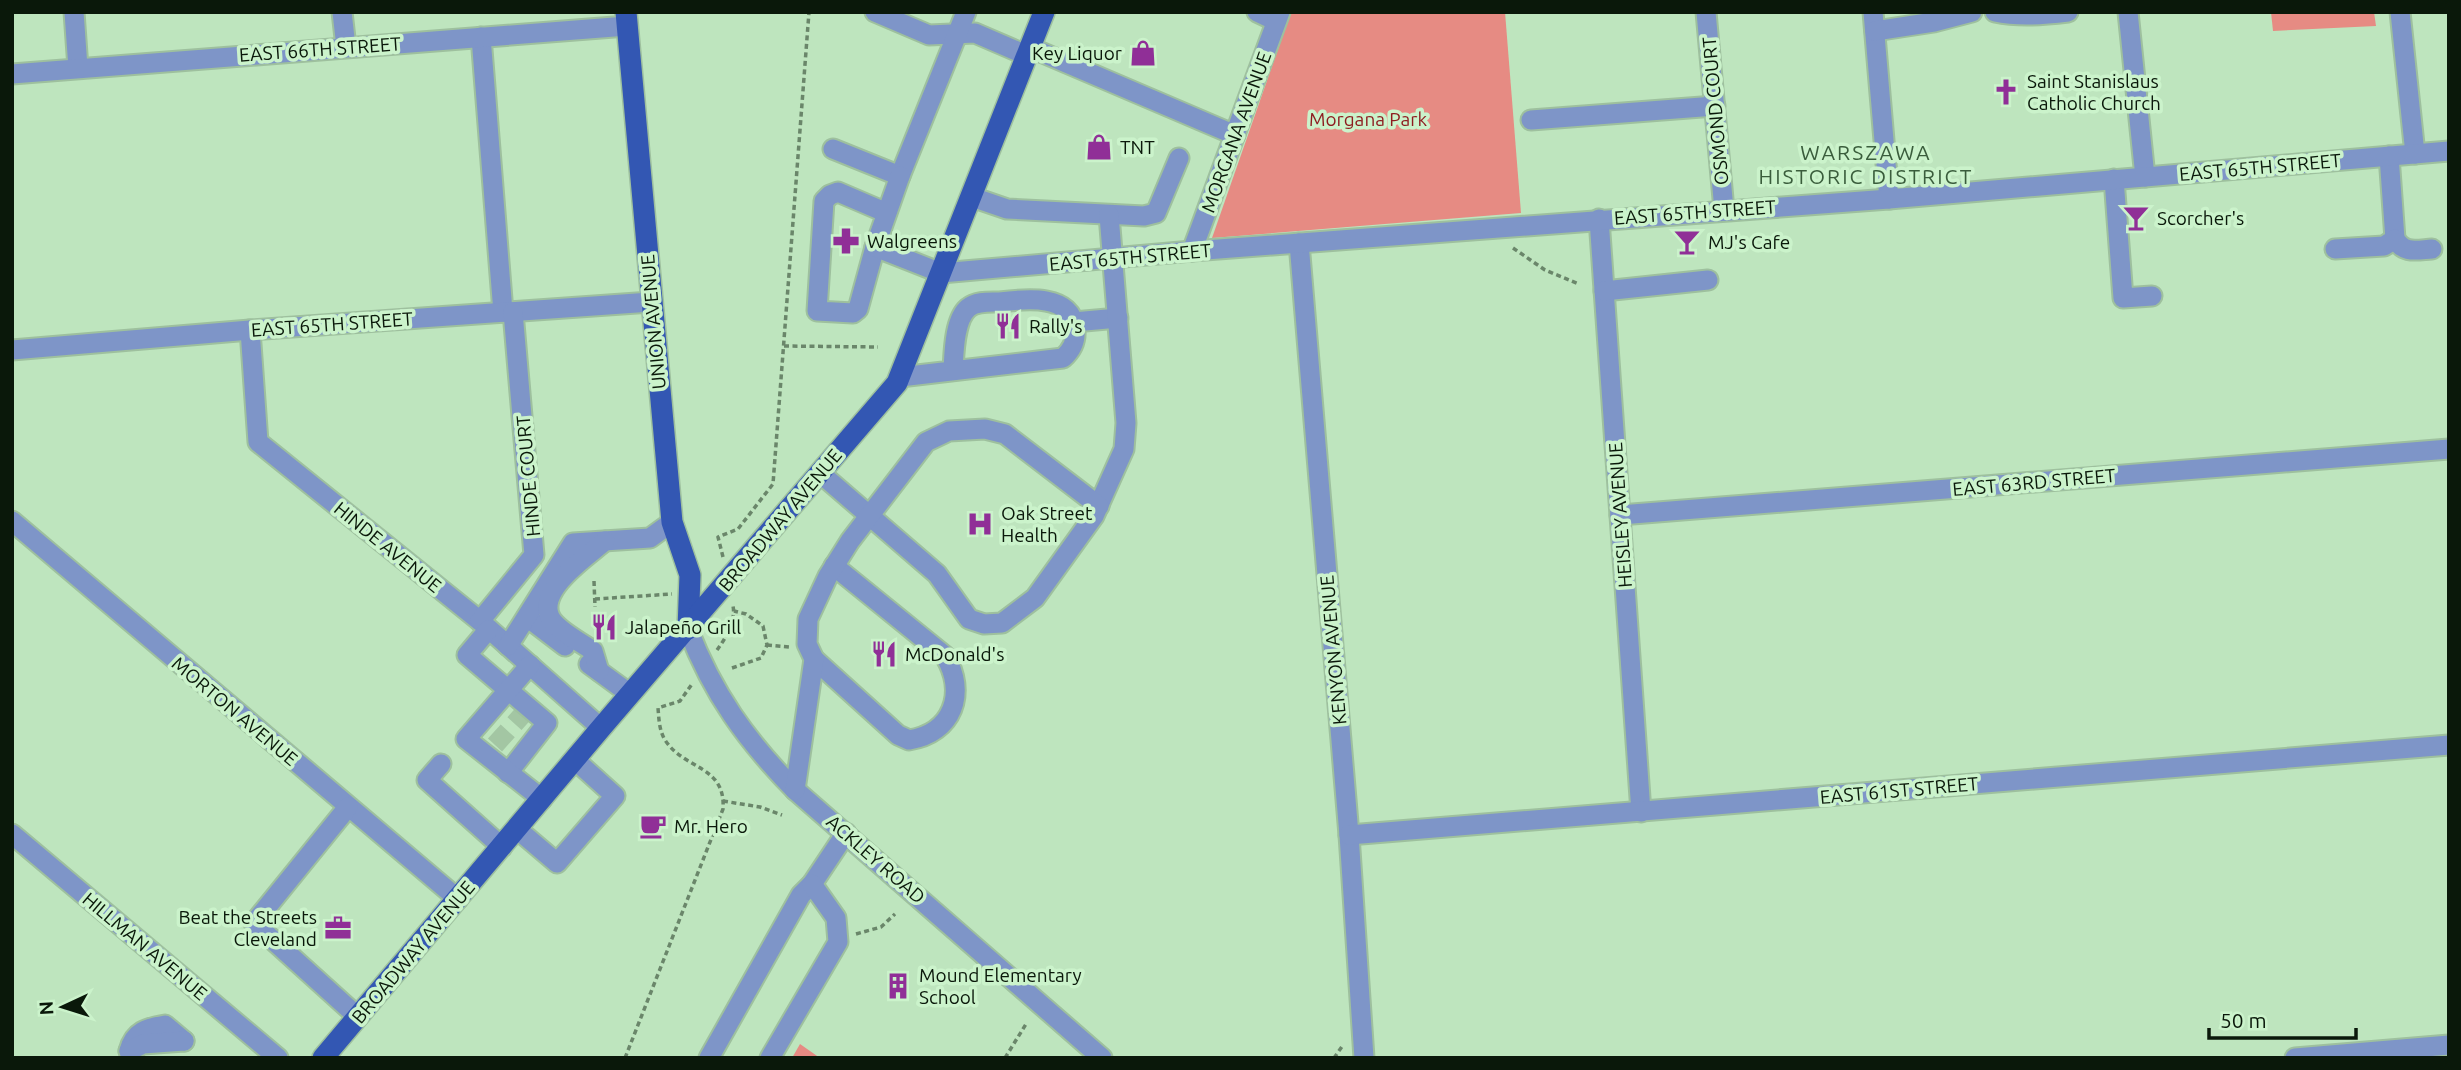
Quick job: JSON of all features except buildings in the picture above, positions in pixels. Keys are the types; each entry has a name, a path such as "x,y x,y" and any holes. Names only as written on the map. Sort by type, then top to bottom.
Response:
{"main road":[{"name":"BROADWAY AVENUE","path":"323,1058 897,383 1044,12"},
{"name":"UNION AVENUE","path":"627,19 672,522 690,575 688,629"}],"street":[{"path":"74,12 78,68"},
{"path":"342,12 346,47"},
{"path":"876,12 929,35 975,33 1028,51 1235,135"},
{"path":"887,213 838,192 824,201 817,311 853,313 858,309 875,247 887,213 900,176 966,12"},
{"path":"1256,12 1278,17"},
{"name":"OSMOND COURT","path":"1706,12 1724,211"},
{"path":"1889,199 1874,22 1972,12"},
{"path":"1994,12 2020,16 2068,12"},
{"path":"2128,12 2145,177"},
{"path":"2400,12 2415,154"},
{"name":"MORGANA AVENUE","path":"1192,251 1278,17"},
{"name":"EAST 66TH STREET","path":"12,74 481,37 627,19"},
{"name":"HINDE COURT","path":"481,37 534,555 467,655 508,691"},
{"path":"1531,120 1715,106"},
{"path":"833,149 900,176"},
{"name":"EAST 65TH STREET","path":"941,273 1599,219 1889,199 2449,151"},
{"path":"2389,156 2395,239 2400,247 2408,251 2432,249"},
{"path":"972,197 1007,209 1128,217 1156,213 1179,158"},
{"path":"2114,179 2123,298 2152,296"},
{"path":"820,473 937,573 969,619 984,624 1002,623 1035,598 1094,516 1124,449 1126,423 1109,215"},
{"name":"HEISLEY AVENUE","path":"1599,219 1641,812"},
{"path":"2335,249 2384,246 2395,239"},
{"name":"KENYON AVENUE","path":"1299,243 1349,835 1364,1058"},
{"path":"875,247 941,273"},
{"path":"1604,291 1708,280"},
{"path":"900,376 1063,358 1074,343 1074,322 1070,312 1052,302 1029,299 976,303 964,313 955,337 953,370"},
{"name":"EAST 65TH STREET","path":"12,350 250,330 651,302"},
{"path":"1074,322 1118,318"},
{"name":"HINDE AVENUE","path":"250,330 258,442 508,646 601,728"},
{"path":"834,566 945,656 954,676 956,696 943,726 909,740 898,735 814,659 807,645 808,619 834,566 850,541 926,442 948,431 985,429 1005,434 1098,506"},
{"name":"EAST 63RD STREET","path":"1620,515 2449,449"},
{"name":"MORTON AVENUE","path":"12,521 458,900"},
{"path":"508,646 573,543 650,538 672,522"},
{"path":"599,671 593,651 557,625 550,616 548,605 552,591 563,577 605,541"},
{"path":"527,617 630,694"},
{"name":"ACKLEY ROAD","path":"688,629 703,668 746,737 795,790 1102,1058"},
{"path":"795,790 814,659"},
{"path":"530,665 466,739 491,751 508,773 542,799"},
{"path":"508,691 526,710 547,723 508,773"},
{"name":"EAST 61ST STREET","path":"1349,835 2449,745"},
{"path":"517,830 557,863 615,796 575,760"},
{"path":"442,764 427,780 502,847"},
{"path":"348,807 254,923 358,1017"},
{"path":"709,1058 801,895 846,833"},
{"name":"HILLMAN AVENUE","path":"12,834 278,1058"},
{"path":"770,1058 838,942 836,918 811,884"},
{"path":"129,1051 136,1036 165,1025 184,1041"},
{"path":"2295,1058 2449,1045"}],"path":[{"path":"718,537 738,529 772,484 809,12"},
{"path":"1513,248 1545,270 1579,284"},
{"path":"784,346 878,347"},
{"path":"594,581 596,607"},
{"path":"595,599 674,593"},
{"path":"726,638 734,611 746,614 763,626 767,645 761,658 732,668"},
{"path":"767,645 792,647"},
{"path":"625,1058 723,809 720,784 714,777 676,752 665,740 659,724 658,708 680,701"},
{"path":"723,801 760,807 782,815"},
{"path":"854,934 881,927 895,914"},
{"path":"1005,1058 1026,1024"},
{"path":"1334,1058 1345,1043"}],"green space":[{"name":"Morgana Park","path":"1291,12 1505,12 1521,213 1212,238"},
{"path":"2271,12 2374,12 2376,26 2273,31"},
{"path":"800,1044 820,1058 792,1058"}],"tunnel":[{"path":"495,745 524,713"}],"place":[{"name":"Key Liquor","path":"1143,53"},
{"name":"Saint Stanislaus Catholic Church","path":"2006,92"},
{"name":"TNT","path":"1099,147"},
{"name":"Scorcher's","path":"2136,218"},
{"name":"Walgreens","path":"846,241"},
{"name":"MJ's Cafe","path":"1687,242"},
{"name":"Rally's","path":"1008,326"},
{"name":"Oak Street Health","path":"980,524"},
{"name":"Jalapeño Grill","path":"604,627"},
{"name":"McDonald's","path":"884,654"},
{"name":"Mr. Hero","path":"653,826"},
{"name":"Beat the Streets Cleveland","path":"338,928"},
{"name":"Mound Elementary School","path":"898,986"}],"district":[{"name":"WARSZAWA HISTORIC DISTRICT","path":"1866,165"}]}
